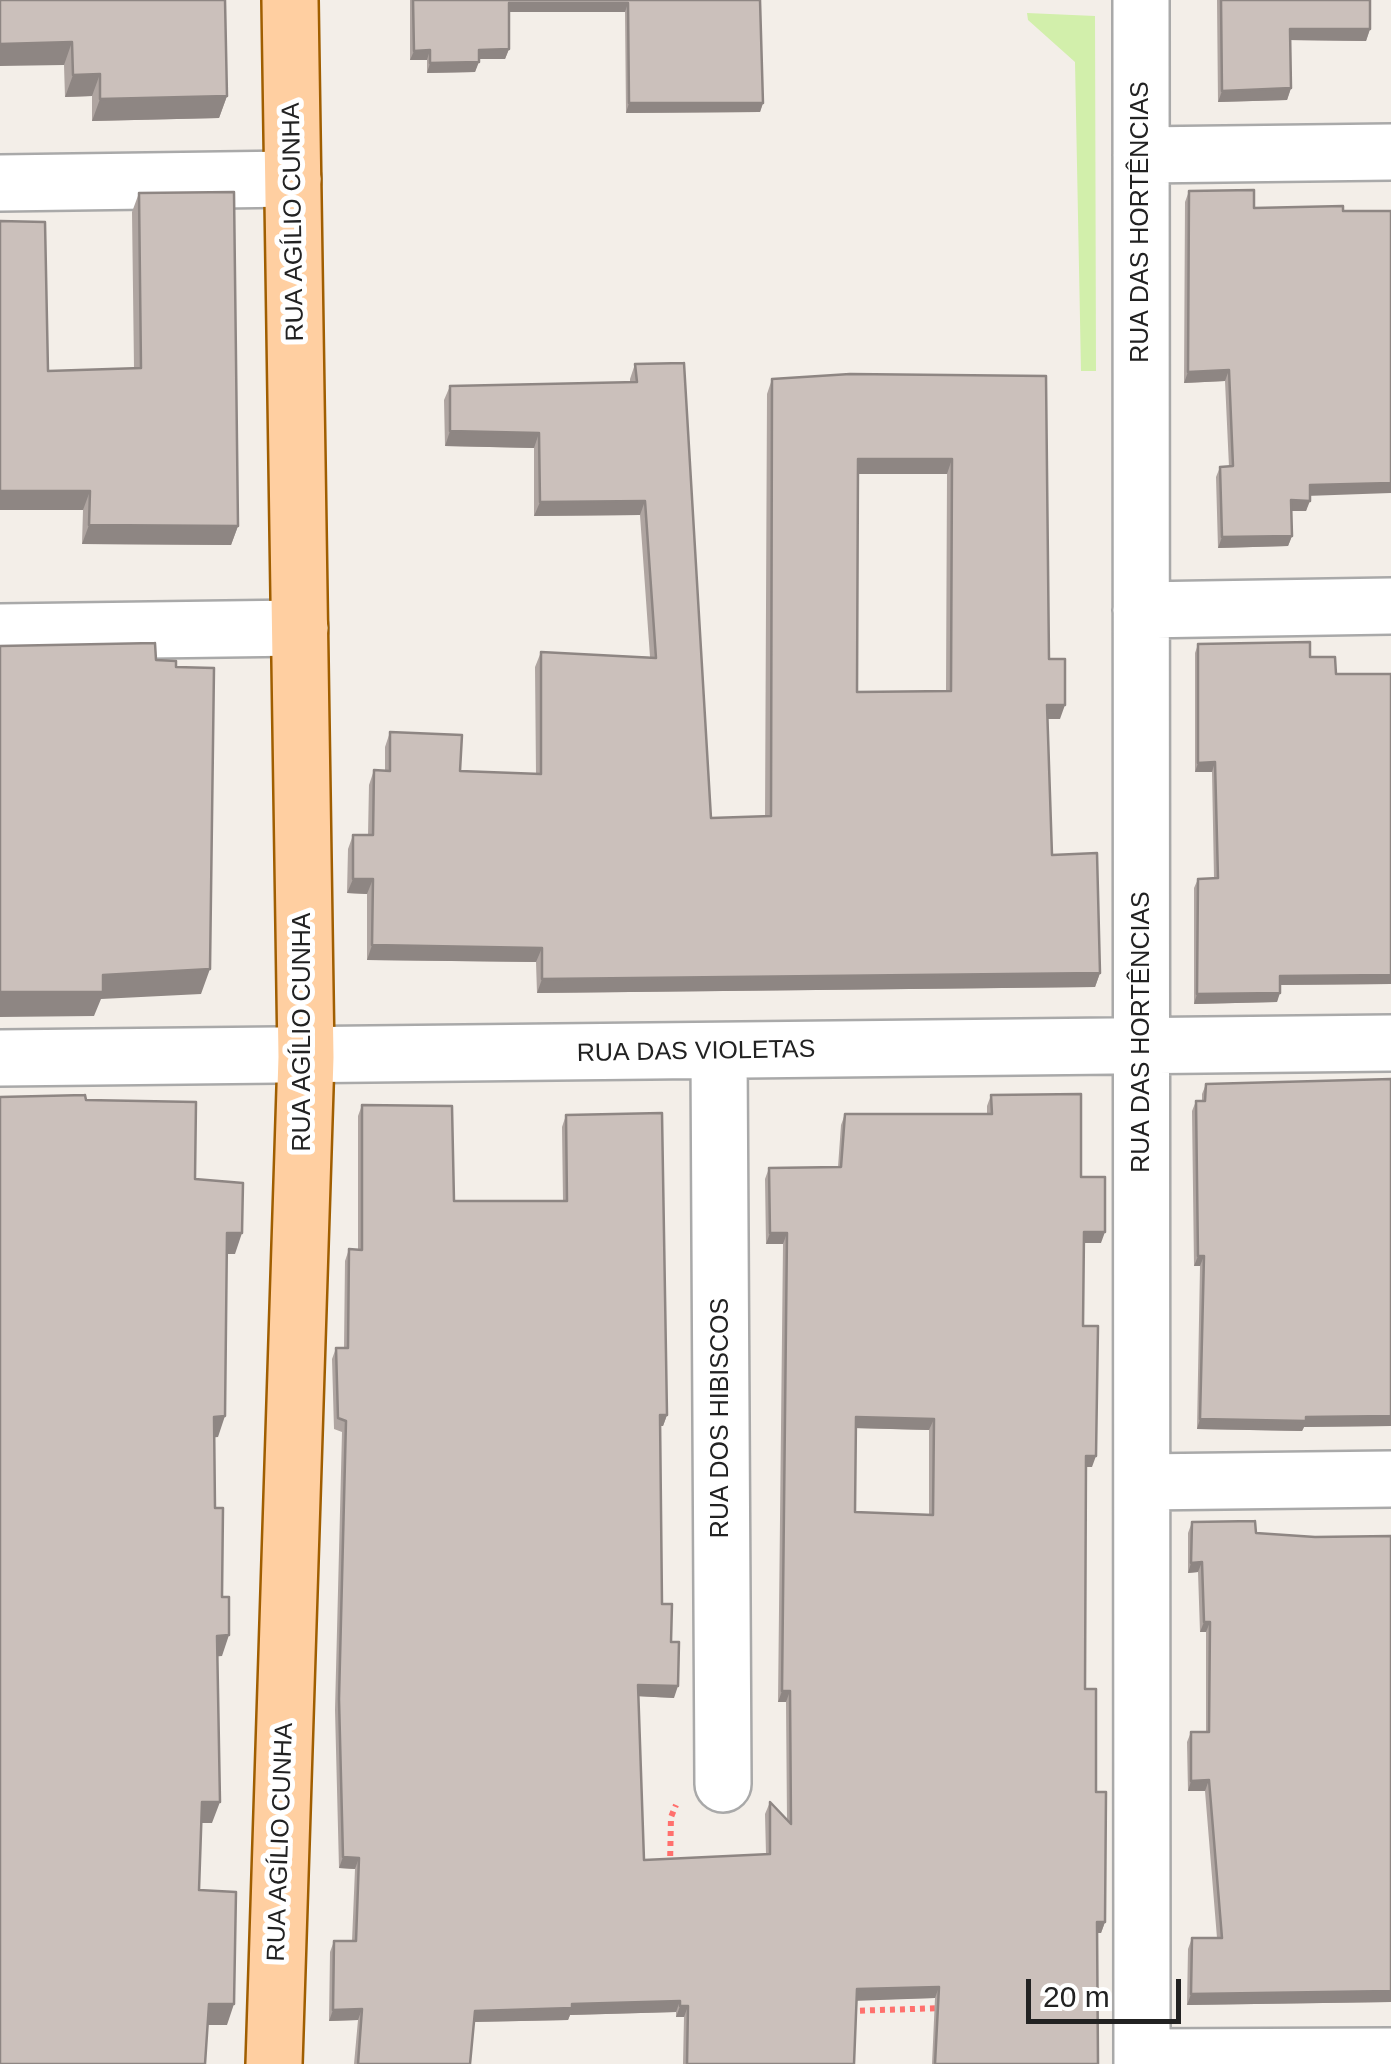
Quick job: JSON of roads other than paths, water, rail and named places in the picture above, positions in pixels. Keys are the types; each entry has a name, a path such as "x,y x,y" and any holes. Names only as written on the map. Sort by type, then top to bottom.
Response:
{"main road":[{"name":"RUA AGÍLIO CUNHA","path":"274,2064 306,1056 290,0"}],"street":[{"name":"RUA DAS HORTÊNCIAS","path":"1141,0 1142,2061"},
{"path":"1141,155 1391,152"},
{"path":"0,183 293,179"},
{"path":"1141,610 1391,606"},
{"path":"0,632 300,628"},
{"name":"RUA DAS VIOLETAS","path":"0,1058 1391,1043"},
{"name":"RUA DOS HIBISCOS","path":"719,1052 723,1778"},
{"path":"1142,1482 1391,1480"},
{"path":"1142,2061 1391,2056"}]}
